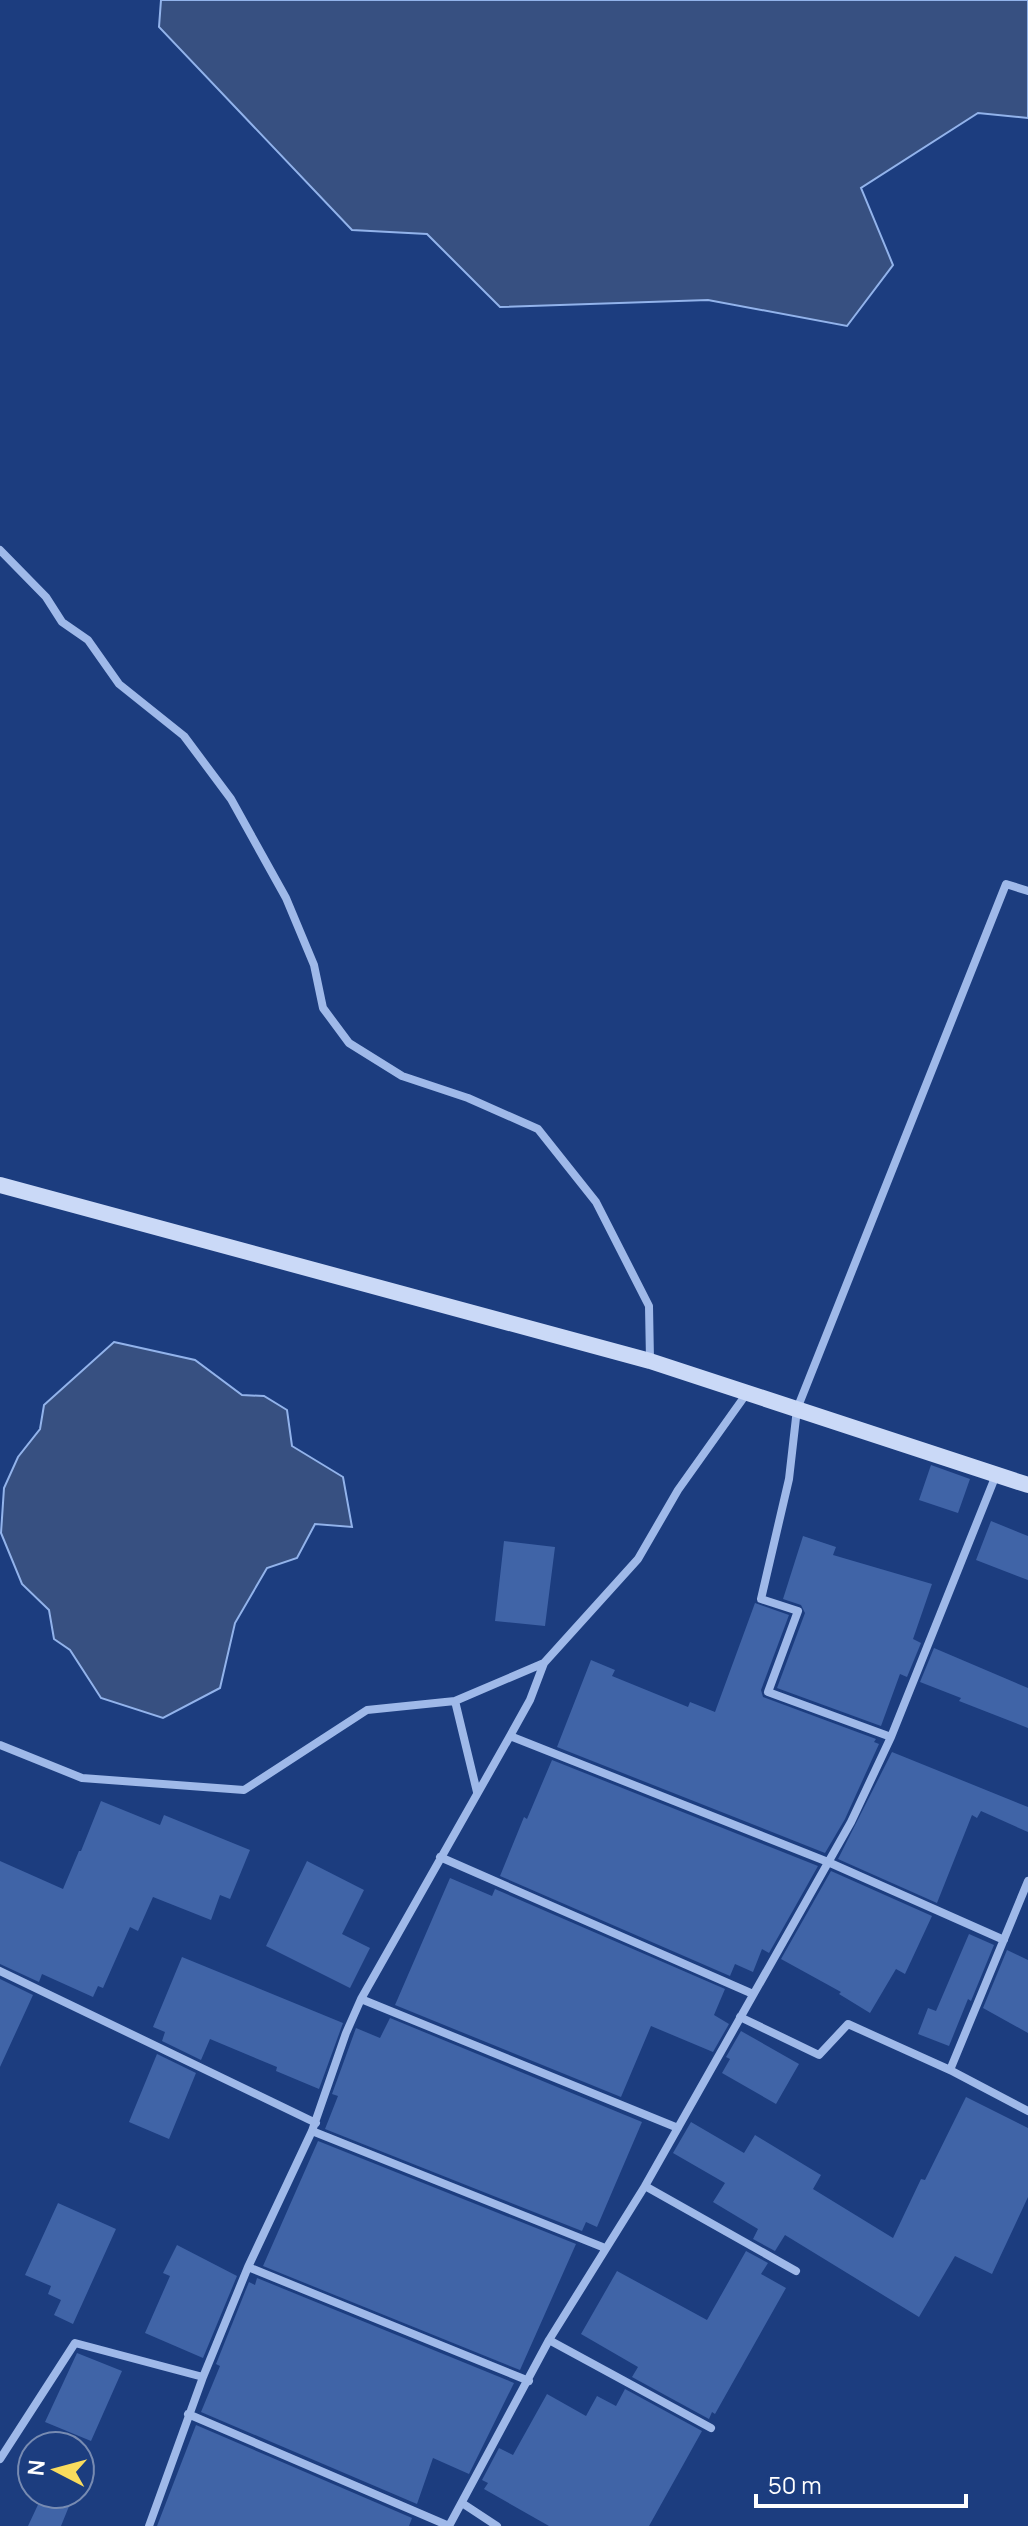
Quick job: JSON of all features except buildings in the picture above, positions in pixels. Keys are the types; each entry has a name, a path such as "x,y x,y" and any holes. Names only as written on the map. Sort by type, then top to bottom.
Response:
{"street":[{"path":"0,550 46,597 62,622 88,640 119,684 184,736 231,799 286,898 314,965 323,1008 349,1043 402,1076 468,1098 538,1129 596,1202 649,1306 650,1361"},
{"path":"891,1737 768,1692 798,1611 761,1599 789,1479 797,1409 1006,884 1028,891"},
{"path":"0,1185 650,1361 1028,1485"},
{"path":"149,2526 188,2414 248,2267 314,2127 361,1999 530,1700 544,1663 638,1559 678,1490 747,1393"},
{"path":"188,2414 449,2526 549,2340 645,2186 851,1822 891,1737 996,1474"},
{"path":"0,1745 82,1778 244,1790 367,1710 455,1701 544,1663"},
{"path":"455,1701 477,1793"},
{"path":"510,1736 828,1862 1004,1940"},
{"path":"440,1857 753,1994"},
{"path":"950,2070 1028,1881"},
{"path":"0,1971 314,2127 605,2248"},
{"path":"361,1999 678,2128"},
{"path":"740,2017 819,2055 848,2024 950,2070 1028,2111"},
{"path":"645,2186 796,2271"},
{"path":"248,2267 529,2381"},
{"path":"549,2340 711,2428"},
{"path":"0,2459 75,2343 203,2377"},
{"path":"462,2503 497,2526"}],"water":[{"path":"161,0 1028,0 1028,118 978,113 861,188 893,265 847,326 708,300 500,307 427,234 352,230 159,27"},
{"path":"114,1342 195,1360 242,1395 264,1396 287,1410 292,1446 343,1477 352,1527 315,1524 297,1558 267,1568 235,1623 220,1688 163,1718 101,1698 70,1650 54,1639 49,1610 22,1584 1,1533 4,1488 18,1457 40,1429 44,1405"}]}
